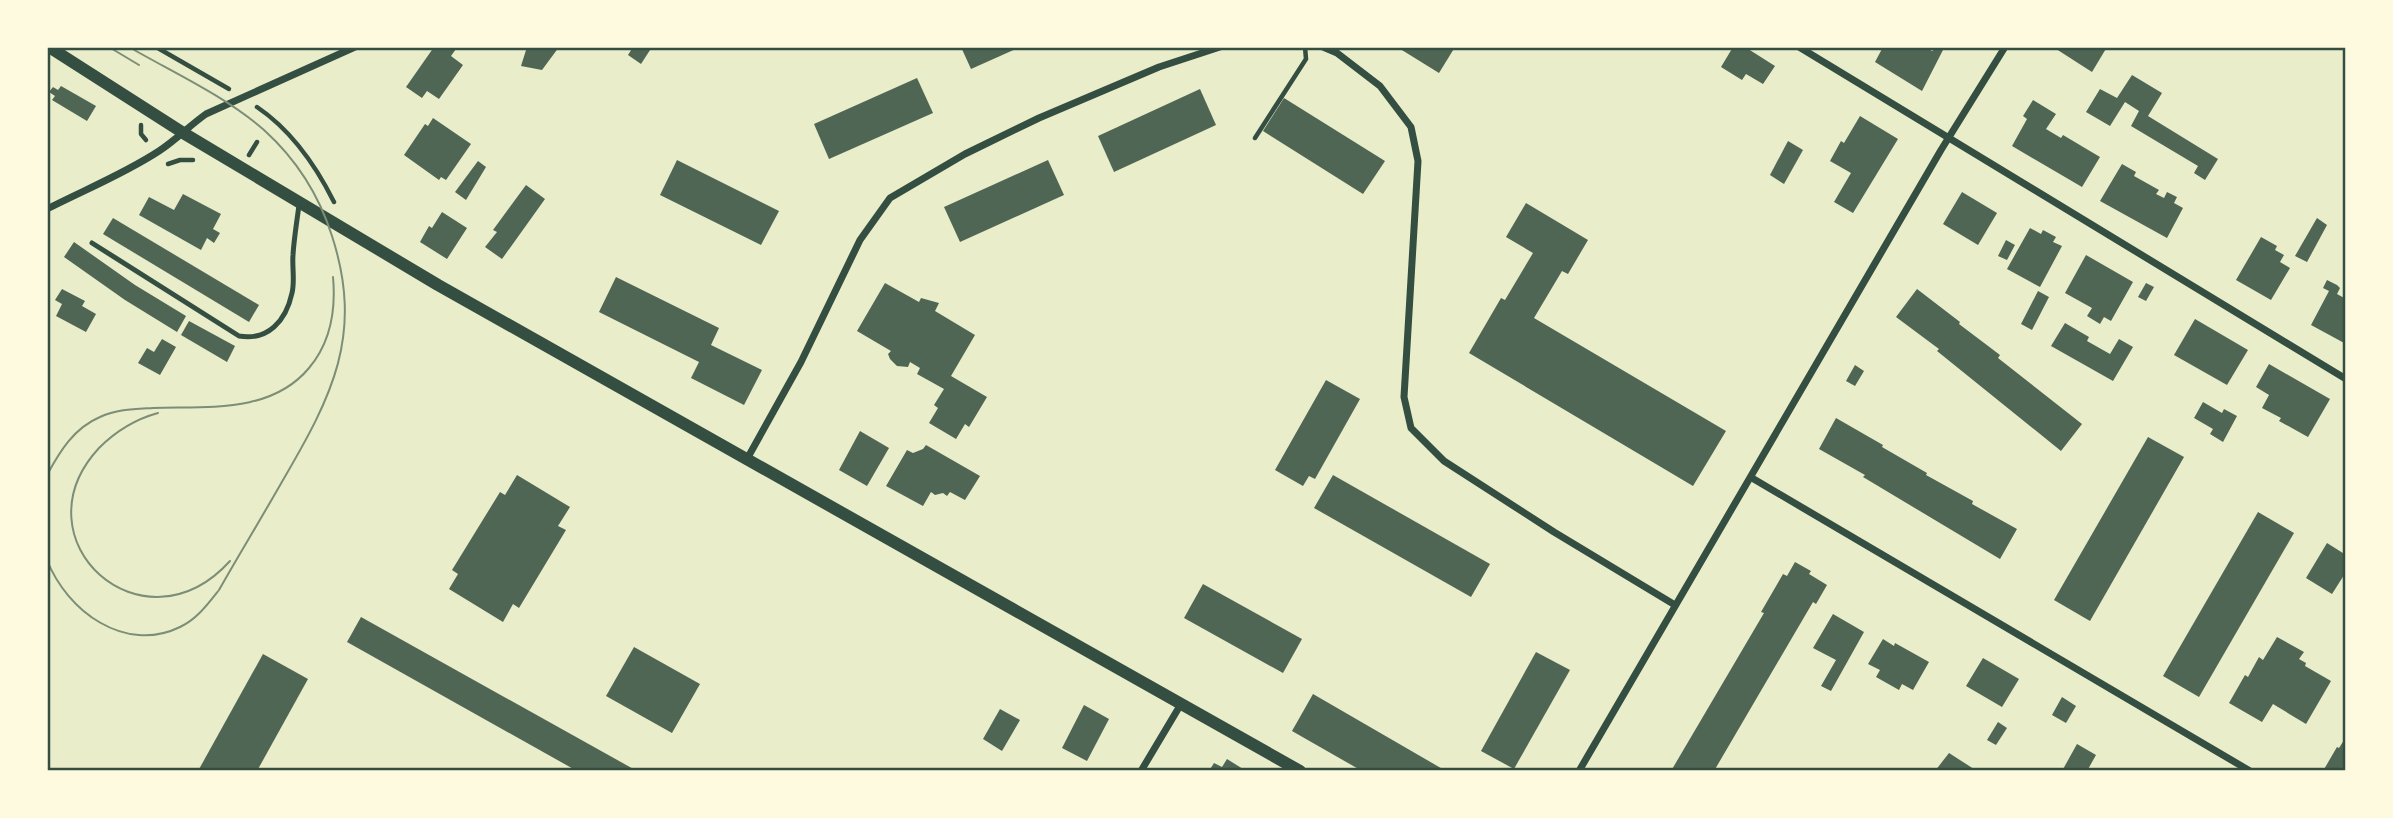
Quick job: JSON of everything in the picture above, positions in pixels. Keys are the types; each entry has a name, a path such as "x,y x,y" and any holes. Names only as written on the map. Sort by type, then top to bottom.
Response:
{"street":[{"path":"49,47 185,134 438,285 1300,771"},
{"path":"47,209 157,152 185,134 193,123 206,114 355,47"},
{"path":"747,459 801,362 860,240 891,198 965,154 1039,118 1160,67 1220,47"},
{"path":"1323,47 1336,53 1380,86 1411,127 1418,160 1404,397 1411,428 1444,461 1675,605"},
{"path":"1799,47 2346,379"},
{"path":"1579,771 1949,138 2005,47"},
{"path":"1752,478 2250,771"},
{"path":"1141,771 1181,704"}],"lane":[{"path":"92,243 239,336 253,338 269,332 284,317 293,292 293,255 299,202"}],"path":[{"path":"156,47 233,91"},
{"path":"1255,138 1306,59 1305,47"},
{"path":"250,102 272,119 300,148 322,178 336,207"},
{"path":"267,126 272,119"},
{"path":"247,158 257,142"},
{"path":"165,161 167,164 188,158 203,166"}],"building":[{"path":"434,47 454,47 456,49 451,56 463,65 439,99 427,91 422,98 406,87"},
{"path":"527,47 542,50 545,47 559,47 542,70 521,66"},
{"path":"633,47 652,47 641,64 628,55"},
{"path":"961,47 1020,47 971,69"},
{"path":"1397,47 1455,47 1439,73"},
{"path":"1733,47 1745,47 1775,66 1763,84 1746,74 1742,80 1721,67"},
{"path":"1883,47 1926,47 1932,51 1938,47 1943,50 1922,91 1875,62"},
{"path":"2053,47 2107,47 2092,72"},
{"path":"2132,75 2162,93 2148,116 2218,159 2205,180 2194,173 2198,166 2131,126 2139,111 2125,102 2110,126 2086,112 2100,89 2117,98"},
{"path":"917,78 933,113 829,159 814,124"},
{"path":"61,86 96,106 87,121 52,100 55,96 49,92 53,87 58,90"},
{"path":"1200,89 1216,125 1114,172 1098,136"},
{"path":"1284,98 1385,161 1363,194 1263,131"},
{"path":"2033,100 2056,114 2046,129 2061,138 2063,135 2100,157 2082,187 2012,146 2027,119 2023,116"},
{"path":"1860,116 1898,139 1853,213 1834,202 1851,173 1830,161"},
{"path":"433,118 471,144 446,180 441,177 439,180 404,155 425,124 428,126"},
{"path":"1788,141 1803,150 1784,184 1770,175"},
{"path":"677,160 779,211 761,245 660,195"},
{"path":"1048,160 1064,195 960,242 944,207"},
{"path":"478,161 486,167 466,200 455,192"},
{"path":"2122,164 2136,172 2134,176 2159,190 2156,194 2164,198 2167,192 2177,197 2174,203 2183,208 2167,238 2100,201"},
{"path":"526,185 545,199 502,259 485,247 497,232 493,230"},
{"path":"1962,192 1997,213 1978,245 1943,224"},
{"path":"183,194 221,214 213,229 220,233 214,243 207,238 201,250 139,215 149,197 174,210"},
{"path":"1526,203 1588,240 1568,274 1562,271 1534,318 1726,431 1693,486 1469,353 1501,298 1505,300 1533,253 1506,237"},
{"path":"442,212 467,228 447,259 420,242 429,226 432,228"},
{"path":"113,218 259,305 249,322 103,234"},
{"path":"2317,218 2327,225 2307,262 2295,256"},
{"path":"2030,228 2041,234 2043,230 2056,237 2053,242 2062,246 2040,287 2007,269"},
{"path":"2261,237 2277,246 2275,250 2284,255 2280,262 2290,268 2271,300 2236,280"},
{"path":"2006,240 2015,245 2007,260 1998,256"},
{"path":"74,242 135,285 186,316 177,332 64,257"},
{"path":"2086,255 2133,282 2111,321 2104,317 2100,324 2087,316 2092,308 2065,293"},
{"path":"616,277 719,328 711,345 762,370 744,405 691,378 699,362 599,312"},
{"path":"2327,280 2340,288 2337,294 2346,299 2346,344 2311,325 2329,291 2323,288"},
{"path":"885,283 919,302 921,298 939,303 935,311 975,335 951,376 987,397 969,427 965,424 956,439 929,423 938,408 934,405 944,389 917,374 920,368 910,362 908,367 897,366 888,354 891,351 857,331"},
{"path":"2146,283 2154,287 2146,301 2138,297"},
{"path":"62,289 85,301 82,306 96,314 86,332 56,316 62,304 55,300"},
{"path":"1917,289 2000,355 1998,358 2082,424 2061,451 1937,351 1939,349 1896,317"},
{"path":"2038,291 2049,297 2032,330 2021,324"},
{"path":"2195,319 2248,350 2227,385 2174,355"},
{"path":"189,321 235,346 227,362 181,335"},
{"path":"2065,323 2089,337 2087,341 2110,354 2119,339 2133,347 2113,381 2051,346"},
{"path":"162,339 176,347 160,375 138,363 147,348 154,352"},
{"path":"2269,364 2330,399 2308,437 2262,408 2269,395 2256,387"},
{"path":"1855,365 1864,371 1855,386 1846,381"},
{"path":"1326,380 1360,399 1315,479 1309,476 1303,486 1275,470"},
{"path":"2203,402 2222,413 2224,409 2237,416 2223,442 2210,434 2213,429 2194,418"},
{"path":"1836,418 1883,445 1882,447 1927,473 1926,475 1973,501 1972,504 2017,529 2000,559 1819,449"},
{"path":"860,431 889,448 867,486 839,470"},
{"path":"2148,437 2184,457 2090,621 2054,600"},
{"path":"926,445 980,476 965,500 950,492 947,496 931,492 923,506 886,486 907,450 913,453"},
{"path":"517,475 570,507 558,526 566,530 519,608 513,604 503,622 449,589 458,574 452,570 500,492 505,495"},
{"path":"1333,475 1490,564 1471,597 1314,508"},
{"path":"2258,512 2294,533 2199,697 2163,676"},
{"path":"2327,543 2346,555 2346,572 2332,594 2306,578"},
{"path":"1795,562 1827,585 1816,604 1813,602 1714,771 1671,771 1764,613 1761,612 1783,574 1787,576"},
{"path":"1203,584 1302,639 1283,673 1184,618"},
{"path":"1833,614 1864,632 1831,691 1821,686 1836,660 1813,648"},
{"path":"361,617 637,771 577,771 347,642"},
{"path":"2277,637 2304,652 2299,659 2306,663 2305,666 2331,681 2306,724 2273,704 2262,722 2229,703 2245,675 2248,677 2259,657 2263,660"},
{"path":"1883,639 1929,662 1913,690 1902,684 1899,690 1876,677 1880,670 1868,664"},
{"path":"634,647 700,684 672,733 606,696"},
{"path":"1536,652 1570,670 1514,769 1481,751"},
{"path":"263,654 308,679 257,771 198,771"},
{"path":"1983,658 2019,679 2002,707 1966,686"},
{"path":"1313,694 1446,771 1362,771 1292,731"},
{"path":"2062,697 2076,706 2066,723 2052,715"},
{"path":"1084,705 1109,719 1087,761 1062,748"},
{"path":"1000,709 1020,720 1002,751 983,739"},
{"path":"1998,722 2007,728 1996,745 1987,740"},
{"path":"2346,737 2346,771 2323,771 2337,747 2339,748"},
{"path":"2077,744 2096,755 2087,771 2062,771"},
{"path":"1949,753 1977,771 1935,771"},
{"path":"1227,759 1243,769 1242,771 1209,771 1214,763 1222,767"}],"tram line":[{"path":"109,47 139,65"},
{"path":"47,560 56,579 83,611 100,623 119,631 139,635 159,634 192,620 219,590 316,420 338,364 343,335 345,304 341,271 332,236 313,192 296,165 276,141 233,106 129,47"},
{"path":"47,475 75,434 106,414 133,409 237,404 257,400 294,383 309,368 327,336 333,313 333,277"},
{"path":"158,413 134,422 105,442 77,483 71,518 80,549 100,575 128,592 161,597 196,587 230,561"}]}
